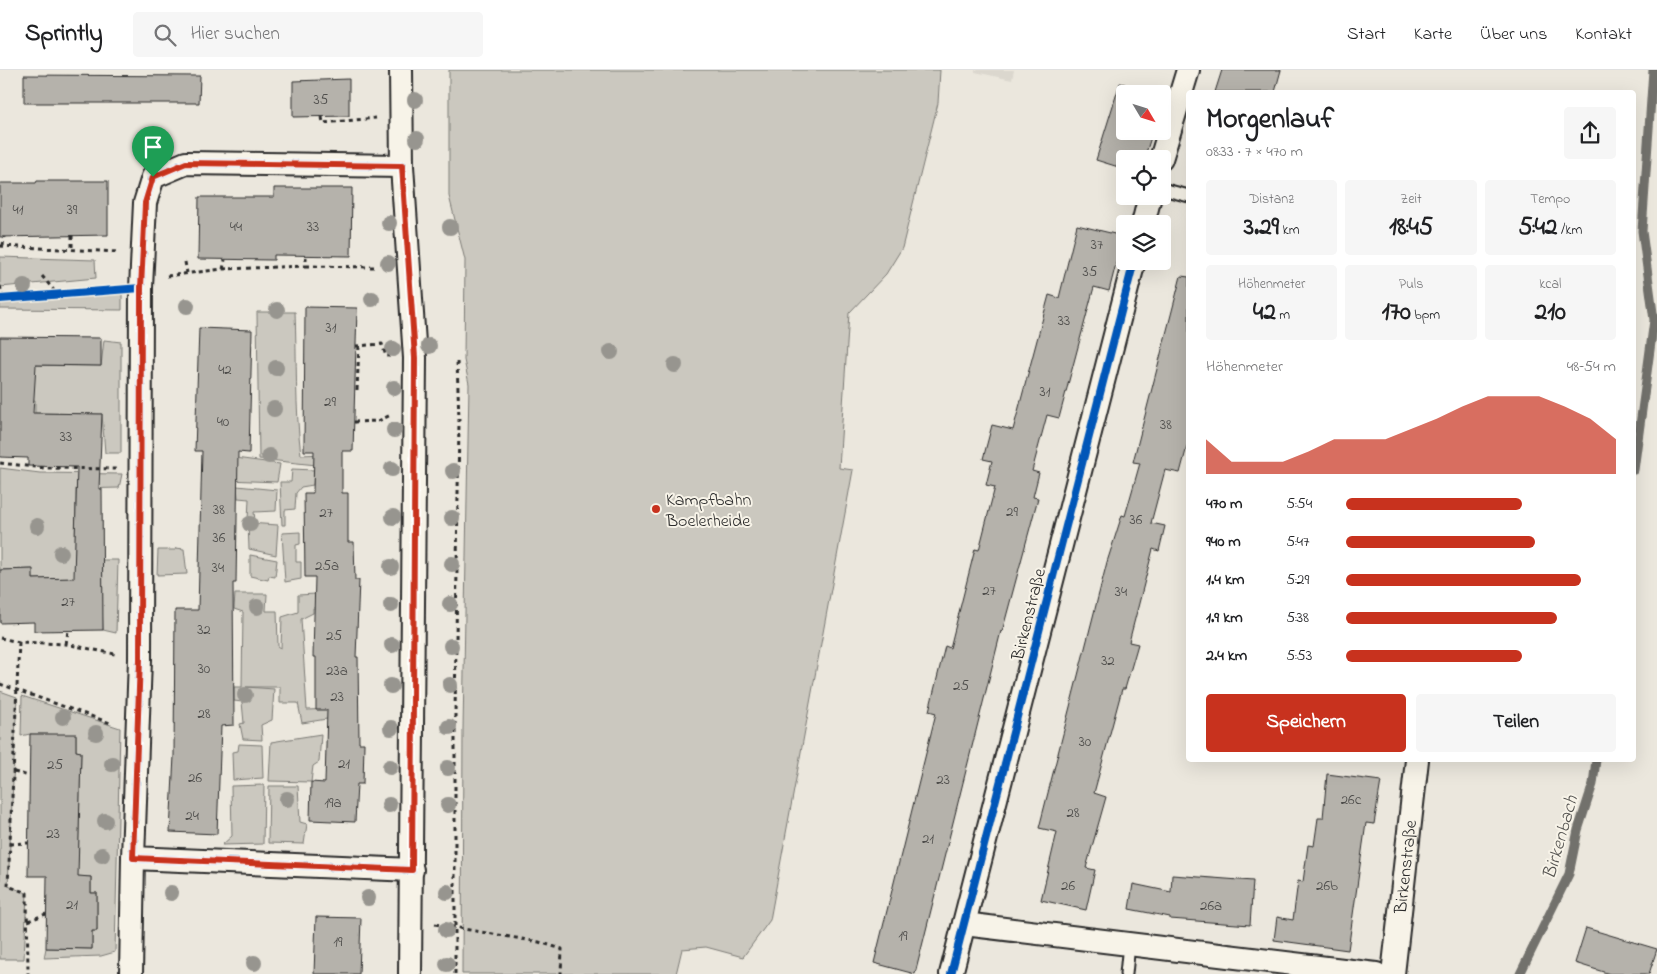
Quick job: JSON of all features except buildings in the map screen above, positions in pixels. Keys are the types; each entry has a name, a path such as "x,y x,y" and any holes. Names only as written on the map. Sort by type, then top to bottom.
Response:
{"street":[{"path":"401,70 402,166 414,345 410,974"},
{"path":"1165,150 1184,101 1188,70"},
{"path":"131,974 140,659 141,279 145,203 153,177 186,163 402,166"},
{"name":"Birkenstraße","path":"951,974 1132,270"},
{"name":"Birkenstraße","path":"1392,974 1417,762"},
{"path":"133,858 412,870"},
{"path":"964,924 1376,974"}],"lane":[{"path":"1171,191 1186,195"},
{"path":"1126,974 1129,944"}],"path":[{"path":"322,117 323,123 402,116"},
{"path":"72,235 72,251"},
{"path":"4,237 2,246 142,253"},
{"path":"306,255 306,266"},
{"path":"222,269 225,260"},
{"path":"185,262 187,273"},
{"path":"141,279 222,269 306,266 374,267"},
{"path":"42,276 57,294"},
{"path":"0,286 4,299"},
{"path":"356,390 358,345 382,344 386,356 399,357 414,345"},
{"path":"455,974 458,360"},
{"path":"354,422 378,421 386,415 414,412"},
{"path":"0,463 44,468 140,470"},
{"path":"66,644 68,631"},
{"path":"0,638 20,642 66,644 140,659"},
{"path":"20,642 8,886 27,893 28,974"},
{"path":"0,684 138,732"},
{"path":"14,772 29,776"},
{"path":"10,844 28,843"},
{"path":"28,921 46,914"},
{"path":"456,927 539,942 562,949 561,974"}],"shaded area":[{"name":"Kampfbahn Boelerheide","path":"449,70 940,70 938,103 902,248 886,274 849,313 839,468 853,470 770,920 743,957 706,947 682,949 676,974 462,974 463,730 469,384 464,360 465,260 449,196"},
{"path":"975,70 1014,70 1012,80 975,72"},
{"path":"0,257 95,260 96,278 0,287"},
{"path":"122,293 122,310 0,309 0,301"},
{"path":"257,312 295,312 297,401 301,455 325,454 326,466 259,459"},
{"path":"104,340 121,342 121,453 105,453 102,414 35,413 35,400 0,404 8,365 101,366"},
{"path":"228,457 280,464 277,482 227,480"},
{"path":"0,468 40,473 122,474 119,488 76,489 75,560 118,560 116,633 103,630 101,578 33,579 32,569 0,570"},
{"path":"292,469 314,470 313,485 301,487 296,493 295,509 285,510 285,525 282,525 280,482 291,482"},
{"path":"237,486 277,490 276,511 254,512 255,520 248,520 249,499 238,498"},
{"path":"248,523 278,525 276,555 249,549"},
{"path":"300,532 300,544 296,545 296,562 301,562 301,579 285,582 282,533"},
{"path":"176,548 184,549 187,574 157,575 158,550 176,550"},
{"path":"250,555 277,560 275,577 269,576 268,580 250,576"},
{"path":"334,593 334,608 313,608 313,613 301,619 307,710 333,709 333,718 302,723 298,703 280,703 280,687 246,687 274,689 272,720 261,725 262,740 243,739 240,724 244,723 242,702 234,701 234,687 242,687 243,612 234,609 235,594 267,594 266,611 277,611 278,646 281,648 282,617 298,612 298,595"},
{"path":"0,691 17,697 8,886 27,893 24,959 0,959"},
{"path":"22,696 120,728 115,952 101,956 44,958 46,948 92,949 92,931 97,931 97,893 91,893 91,877 74,876 78,861 81,752 76,751 76,735 30,734 21,736"},
{"path":"321,734 319,762 313,766 311,782 269,781 271,742"},
{"path":"239,744 262,745 263,778 233,780 232,752 238,751"},
{"path":"264,785 263,844 222,845 232,836 231,786"},
{"path":"269,786 298,786 300,822 307,824 304,844 268,843"}],"waterway":[{"name":"Birkenbach","path":"1636,455 1654,320 1642,231 1653,70"},
{"name":"Birkenbach","path":"1520,974 1569,874 1578,830 1593,784 1596,762"}],"cycle path":[{"path":"402,166 186,163 153,177 145,203 141,288 140,659 133,858 412,870"},
{"path":"951,974 1132,270"},
{"path":"0,299 141,288"}],"place":[{"name":"Kampfbahn Boelerheide","path":"656,509"}],"route":[{"path":"186,163 402,166 415,358 412,870 133,858 140,659 141,288 145,203 153,177 186,163"}]}
